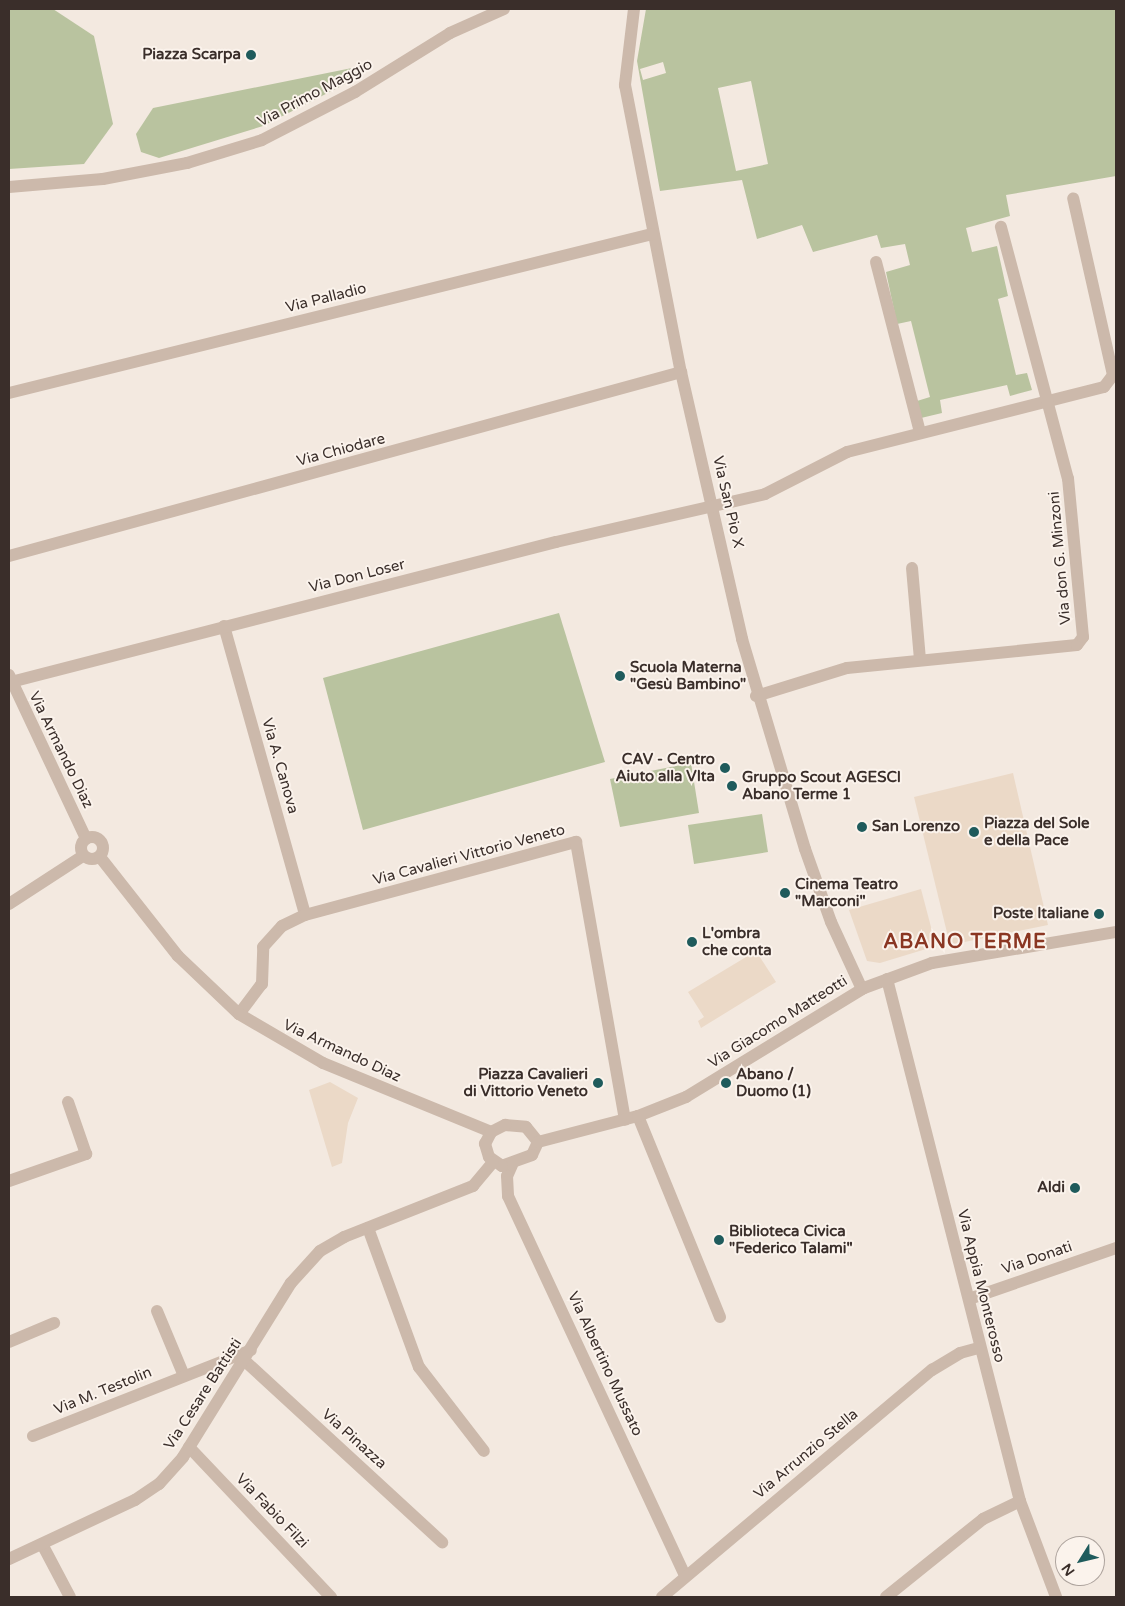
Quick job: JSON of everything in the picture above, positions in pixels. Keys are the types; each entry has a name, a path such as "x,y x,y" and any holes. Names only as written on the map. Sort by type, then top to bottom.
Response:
{"street":[{"name":"Via Primo Maggio","path":"9,187 104,179 187,163 262,140 355,92 450,33 504,9"},
{"name":"Via San Pio X","path":"634,9 625,84 652,234 681,372 756,696 831,922 862,989"},
{"name":"Via Don Loser","path":"10,678 783,488 848,452 1104,386 1113,375 1073,198"},
{"path":"1002,227 1045,401"},
{"name":"Via Palladio","path":"9,393 652,234"},
{"path":"876,262 920,432"},
{"name":"Via Chiodare","path":"9,556 681,372"},
{"name":"Via don G. Minzoni","path":"756,696 826,673 920,660 1077,645 1083,636 1068,479 1045,401"},
{"path":"912,568 920,660"},
{"name":"Via A. Canova","path":"224,626 305,915"},
{"name":"Via Armando Diaz","path":"10,678 86,839 101,842 100,857 178,956 239,1014 323,1063 491,1132"},
{"path":"83,856 86,839"},
{"name":"Via Cavalieri Vittorio Veneto","path":"239,1014 262,984 263,947 282,926 305,915 576,842 608,1038 625,1120"},
{"path":"9,904 83,856 100,857"},
{"name":"Via Giacomo Matteotti","path":"538,1142 638,1116 728,1074 862,989 887,979 932,963 1116,932"},
{"name":"Via Appia Monterosso","path":"887,979 969,1299 979,1348 1020,1501 1056,1597"},
{"path":"9,1182 86,1154 68,1102"},
{"path":"638,1116 720,1317"},
{"path":"505,1125 526,1127 538,1142 532,1155 512,1165 493,1162 485,1144 491,1132 505,1125"},
{"name":"Via Cesare Battisti","path":"9,1559 135,1500 159,1484 189,1448 290,1284 312,1258 368,1228 472,1186 493,1162"},
{"name":"Via Albertino Mussato","path":"512,1165 507,1176 508,1196 688,1573"},
{"path":"368,1228 419,1367 484,1450"},
{"name":"Via Donati","path":"969,1299 1116,1248"},
{"path":"158,1311 184,1376"},
{"path":"9,1342 54,1323"},
{"name":"Via Arrunzio Stella","path":"662,1597 688,1573 932,1370 960,1353 979,1348"},
{"name":"Via M. Testolin","path":"33,1436 184,1376 248,1355"},
{"name":"Via Pinazza","path":"248,1355 442,1542"},
{"name":"Via Fabio Filzi","path":"189,1448 331,1597"},
{"path":"886,1597 983,1519 1020,1501"},
{"path":"42,1544 70,1597"}],"green space":[{"path":"9,9 53,9 94,36 113,124 84,164 9,169"},
{"path":"646,9 1116,9 1116,176 1006,195 1010,216 966,228 972,252 997,246 1008,296 998,299 1016,375 1027,373 1032,390 1010,396 1007,385 940,400 942,413 921,418 917,401 930,397 911,321 897,324 886,272 910,265 905,244 881,248 877,235 813,252 802,225 757,239 742,180 660,191 637,61","holes":["663,62 666,73 643,80 640,69","751,81 768,164 736,171 718,88"]},
{"path":"352,68 359,77 263,126 159,158 141,152 136,134 153,108"},
{"path":"559,613 605,762 363,830 323,678"},
{"path":"691,763 699,813 620,827 610,779"},
{"path":"762,814 768,852 694,864 688,825"}],"shaded area":[{"name":"Piazza del Sole e della Pace","path":"1013,773 1048,925 950,945 914,797"},
{"path":"921,889 936,946 880,963 867,961 849,910"},
{"path":"756,951 776,982 701,1028 698,1021 704,1017 688,992"},
{"path":"330,1082 358,1098 348,1123 342,1163 332,1167 309,1090"}],"place":[{"name":"Piazza Scarpa","path":"251,55"},
{"name":"Scuola Materna \"Gesù Bambino\"","path":"620,676"},
{"name":"CAV - Centro Aiuto alla VIta","path":"725,768"},
{"name":"Gruppo Scout AGESCI Abano Terme 1","path":"732,786"},
{"name":"San Lorenzo","path":"862,827"},
{"name":"Piazza del Sole e della Pace","path":"974,832"},
{"name":"Cinema Teatro \"Marconi\"","path":"785,893"},
{"name":"Poste Italiane","path":"1099,914"},
{"name":"L'ombra che conta","path":"692,942"},
{"name":"Piazza Cavalieri di Vittorio Veneto","path":"598,1083"},
{"name":"Abano / Duomo (1)","path":"726,1083"},
{"name":"Aldi","path":"1075,1188"},
{"name":"Biblioteca Civica \"Federico Talami\"","path":"719,1240"}],"district":[{"name":"ABANO TERME","path":"965,942"}]}
